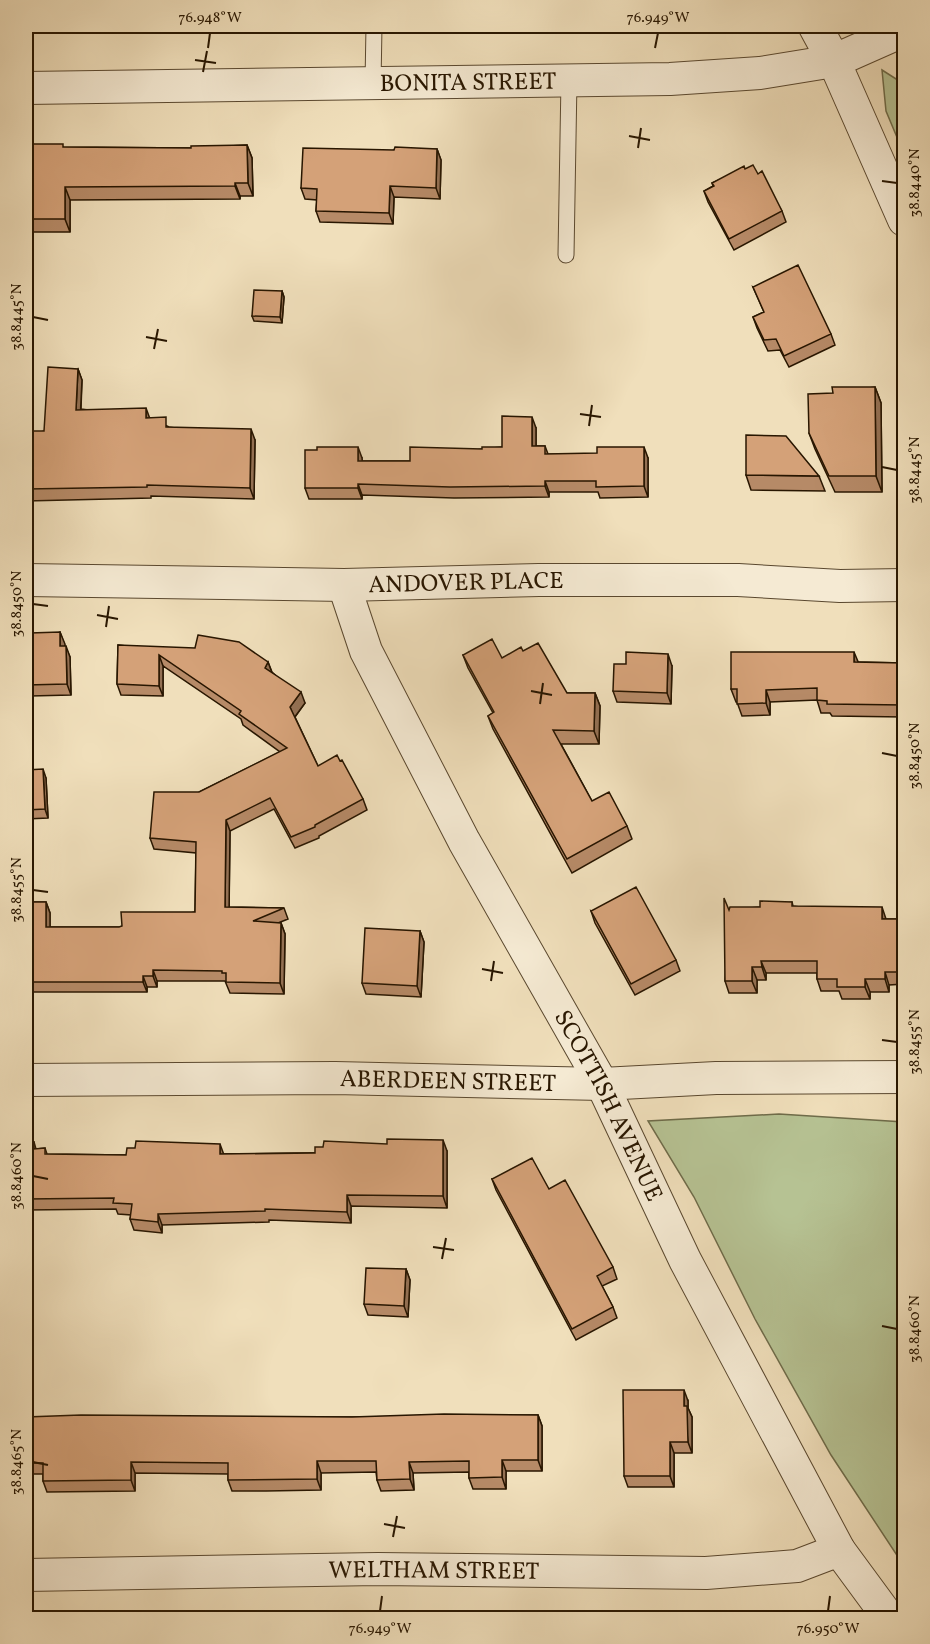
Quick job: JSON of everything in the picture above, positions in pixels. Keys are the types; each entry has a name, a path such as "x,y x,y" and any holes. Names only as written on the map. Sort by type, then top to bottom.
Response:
{"street":[{"path":"815,26 834,61 904,220"},
{"name":"BONITA STREET","path":"26,88 670,79 760,73 834,61 904,30"},
{"name":"ANDOVER PLACE","path":"26,580 345,585 539,580 738,580 840,586 904,585"},
{"name":"SCOTTISH AVENUE","path":"345,585 366,651 464,841 602,1084 685,1260 839,1550 890,1618"},
{"name":"ABERDEEN STREET","path":"26,1080 334,1078 602,1084 716,1078 904,1077"},
{"name":"WELTHAM STREET","path":"26,1575 378,1569 706,1573 797,1566 839,1550"}],"lane":[{"path":"373,83 374,26"},
{"path":"566,255 569,80"}],"green space":[{"path":"882,70 904,84 904,154 886,111"},
{"path":"779,1114 904,1122 904,1566 831,1455 755,1319 694,1197 648,1121"}],"building":[{"path":"26,144 63,144 63,147 191,148 191,146 247,145 248,183 235,183 235,186 65,187 65,219 27,219 28,264 26,265"},
{"path":"395,147 437,149 436,188 390,186 389,213 316,211 317,189 301,188 303,148 394,150"},
{"path":"753,165 758,174 762,171 782,211 729,239 704,191 714,186 712,183 744,166 745,169"},
{"path":"798,265 831,334 784,356 776,339 764,340 753,317 764,312 753,287"},
{"path":"254,290 282,291 280,317 252,316"},
{"path":"48,367 78,369 76,410 146,408 146,418 166,417 166,427 251,429 250,488 147,485 147,487 26,489 26,436 32,431 44,431"},
{"path":"832,387 875,387 876,476 829,476 809,433 808,394 833,393"},
{"path":"502,416 532,417 532,446 545,446 545,454 597,453 597,447 644,447 644,486 596,487 596,481 545,481 545,486 450,487 358,484 358,488 305,488 305,450 317,450 317,447 358,447 358,461 410,461 410,447 482,449 482,447 502,447"},
{"path":"746,435 786,436 819,476 746,475"},
{"path":"60,632 60,646 66,646 67,684 26,685 26,646 31,646 30,633"},
{"path":"198,635 239,642 268,662 265,668 301,692 290,707 318,766 337,755 363,799 315,827 291,837 270,798 226,820 225,907 284,908 253,921 281,923 280,983 226,982 226,973 222,971 153,970 153,976 143,976 143,982 26,982 26,902 46,902 46,927 119,927 122,926 121,912 195,912 196,842 150,838 154,792 199,792 287,748 239,714 241,711 159,655 159,686 117,684 118,645 195,648"},
{"path":"492,639 502,658 521,647 523,651 538,643 567,693 595,693 594,731 553,730 592,801 609,792 627,826 567,859 488,716 494,712 463,655"},
{"path":"626,652 668,654 667,693 613,691 614,664 626,664"},
{"path":"731,652 854,652 854,662 904,663 904,705 827,704 827,701 817,700 817,688 766,690 766,703 737,704 737,689 731,689"},
{"path":"43,769 45,809 26,810 26,770"},
{"path":"636,887 676,960 631,984 591,911"},
{"path":"724,898 729,910 730,907 760,907 760,901 792,902 792,906 882,907 882,919 904,919 904,972 885,972 885,979 865,979 865,987 837,987 837,979 817,979 817,961 761,961 762,967 752,967 752,981 725,981"},
{"path":"365,928 420,931 417,986 362,983"},
{"path":"387,1139 443,1140 443,1196 347,1195 347,1212 265,1209 265,1211 158,1214 158,1222 130,1219 132,1204 113,1203 114,1198 26,1199 26,1142 34,1142 34,1149 45,1148 45,1154 126,1155 127,1148 135,1148 136,1141 220,1144 220,1154 315,1153 315,1147 323,1147 324,1141 387,1144"},
{"path":"532,1158 549,1189 565,1180 613,1267 597,1276 613,1307 572,1329 492,1179"},
{"path":"366,1268 406,1269 404,1306 364,1304"},
{"path":"623,1390 684,1390 688,1442 670,1442 670,1476 624,1476"},
{"path":"444,1414 538,1415 538,1460 502,1460 502,1477 469,1478 469,1461 409,1462 410,1479 377,1480 376,1461 317,1461 317,1479 228,1480 228,1463 131,1462 131,1480 43,1481 43,1463 26,1463 26,1417 81,1415 352,1417"}]}
